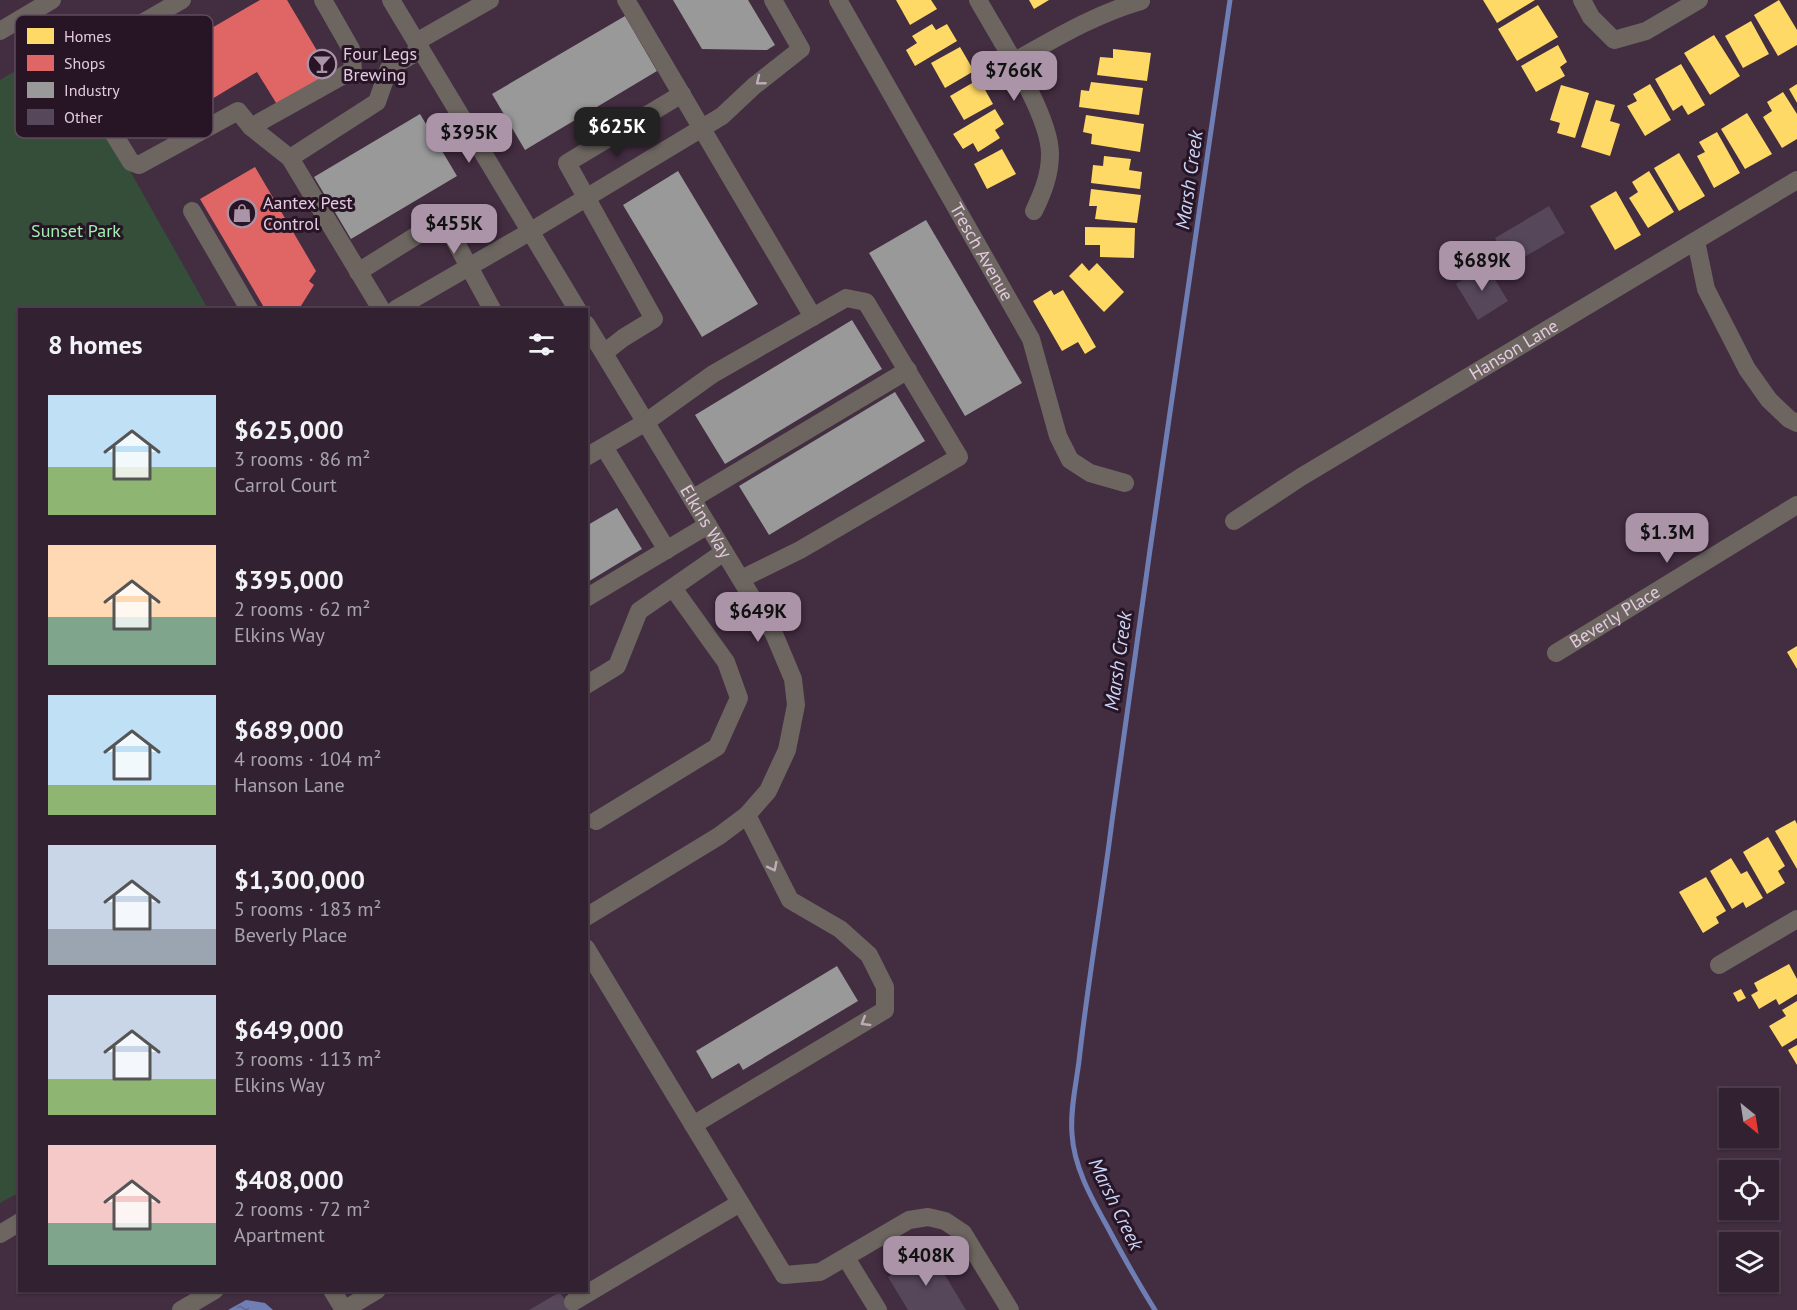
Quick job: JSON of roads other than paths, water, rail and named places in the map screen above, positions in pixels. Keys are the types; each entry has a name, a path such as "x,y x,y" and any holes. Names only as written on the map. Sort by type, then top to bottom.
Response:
{"street":[{"path":"27,15 52,0"},
{"path":"156,15 182,0"},
{"path":"251,127 353,70 351,49 323,0"},
{"path":"391,0 577,308"},
{"path":"290,158 377,102 389,68 469,5 490,0"},
{"path":"626,0 813,317"},
{"path":"398,308 722,116 754,86 801,49 773,0"},
{"name":"Tresch Avenue","path":"838,0 1031,339 1058,436 1070,460 1090,473 1125,483"},
{"path":"978,0 1033,99 1050,151 1045,189 1034,211"},
{"path":"1582,0 1591,16 1614,40 1646,31 1699,0"},
{"path":"1013,62 1116,8 1141,1"},
{"path":"0,31 15,22"},
{"path":"604,353 654,319 567,163 682,94"},
{"path":"213,125 238,111 251,127 290,158 380,308"},
{"path":"116,138 131,162 139,165 188,138"},
{"name":"Hanson Lane","path":"1234,521 1301,477 1797,180"},
{"path":"192,211 248,308"},
{"path":"358,272 443,219 491,308"},
{"path":"1696,241 1706,289 1747,369 1769,400 1789,419 1797,423"},
{"path":"588,456 646,422 713,374 846,298 866,302 959,457 800,550 741,579"},
{"name":"Elkins Way","path":"588,327 774,634 793,679 796,705 787,750 768,791 747,815 719,836 588,916"},
{"path":"692,499 908,370"},
{"path":"604,447 667,550"},
{"name":"Beverly Place","path":"1556,653 1797,506"},
{"path":"588,597 708,525"},
{"path":"588,684 617,666 639,611 724,552"},
{"path":"596,821 717,747 739,698 726,662 673,588"},
{"path":"693,1125 885,1010 885,987 869,955 840,929 790,900 747,815"},
{"path":"1719,965 1797,919"},
{"path":"588,951 784,1275 820,1272 909,1220 928,1217 945,1221 963,1233 1010,1310"},
{"path":"573,1302 740,1203"},
{"path":"0,1234 18,1223"},
{"path":"846,1258 878,1310"},
{"path":"181,1310 212,1292"},
{"path":"333,1292 344,1310 374,1292"}],"water":[{"path":"246,1300 265,1303 273,1310 228,1310"}],"waterway":[{"name":"Marsh Creek","path":"1155,1310 1119,1249 1085,1183 1073,1147 1072,1116 1230,0"}],"place":[{"name":"Four Legs Brewing","path":"322,64"},
{"name":"Aantex Pest Control","path":"242,213"}],"park label":[{"name":"Sunset Park","path":"76,231"}]}
